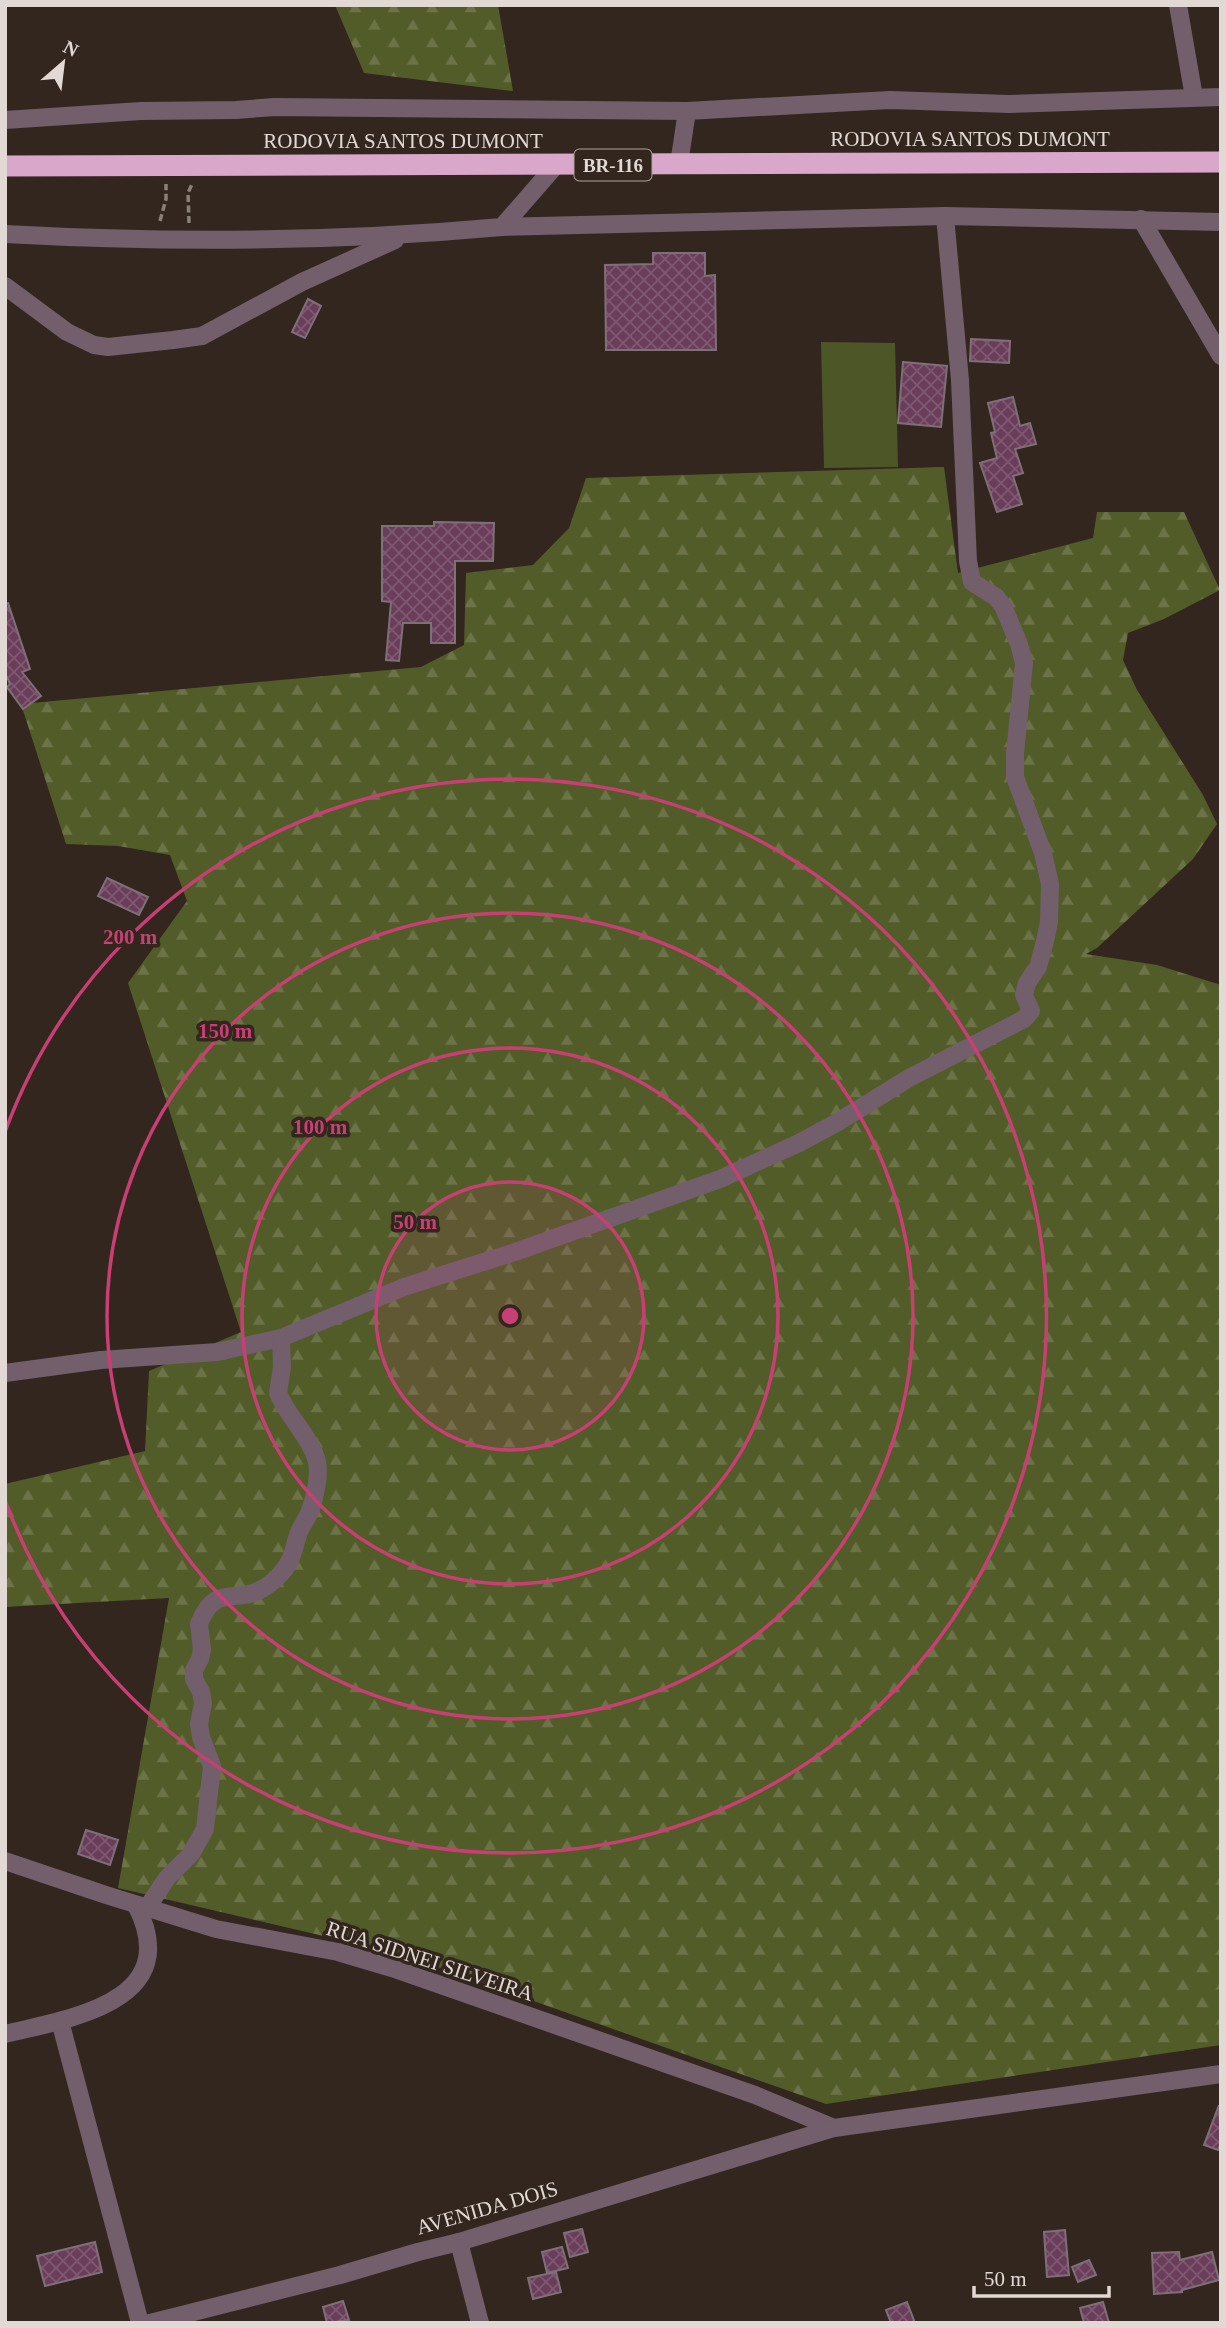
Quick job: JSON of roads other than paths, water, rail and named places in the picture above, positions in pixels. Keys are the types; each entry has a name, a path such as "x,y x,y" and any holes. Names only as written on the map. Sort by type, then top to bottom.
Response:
{"highway":[{"name":"RODOVIA SANTOS DUMONT","path":"5,166 1221,162"}],"street":[{"path":"1178,5 1194,96"},
{"path":"5,120 141,111 274,107 687,111 890,100 1009,104 1221,97"},
{"path":"679,164 687,111"},
{"path":"502,228 556,165"},
{"path":"5,1373 102,1360 217,1352 281,1338 404,1287 515,1252 720,1180 799,1143 909,1078 1029,1015 1031,1011 1024,995 1027,983 1038,967 1045,941 1049,922 1050,884 1043,853 1016,776 1015,754 1024,663 1003,606 996,597 972,582 968,561 960,380 945,216"},
{"path":"5,234 111,240 405,236 502,228 945,216 1221,222"},
{"path":"1141,219 1221,356"},
{"path":"5,286 67,332 93,345 108,347 173,340 201,336 302,282 405,236"},
{"path":"5,2034 60,2021 108,2005 124,1996 143,1971 148,1947 141,1906 191,1854 205,1829 212,1766 201,1737 199,1724 203,1703 194,1679 194,1670 202,1650 200,1620 219,1598 261,1590 282,1572 290,1561 298,1533 309,1512 317,1473 317,1459 278,1393 282,1367 281,1338"},
{"name":"RUA SIDNEI SILVEIRA","path":"5,1861 216,1929 338,1952 392,1968 755,2095 834,2128"},
{"path":"60,2021 140,2323"},
{"name":"AVENIDA DOIS","path":"150,2323 459,2242 834,2128 1221,2074"},
{"path":"459,2242 480,2323"}]}
